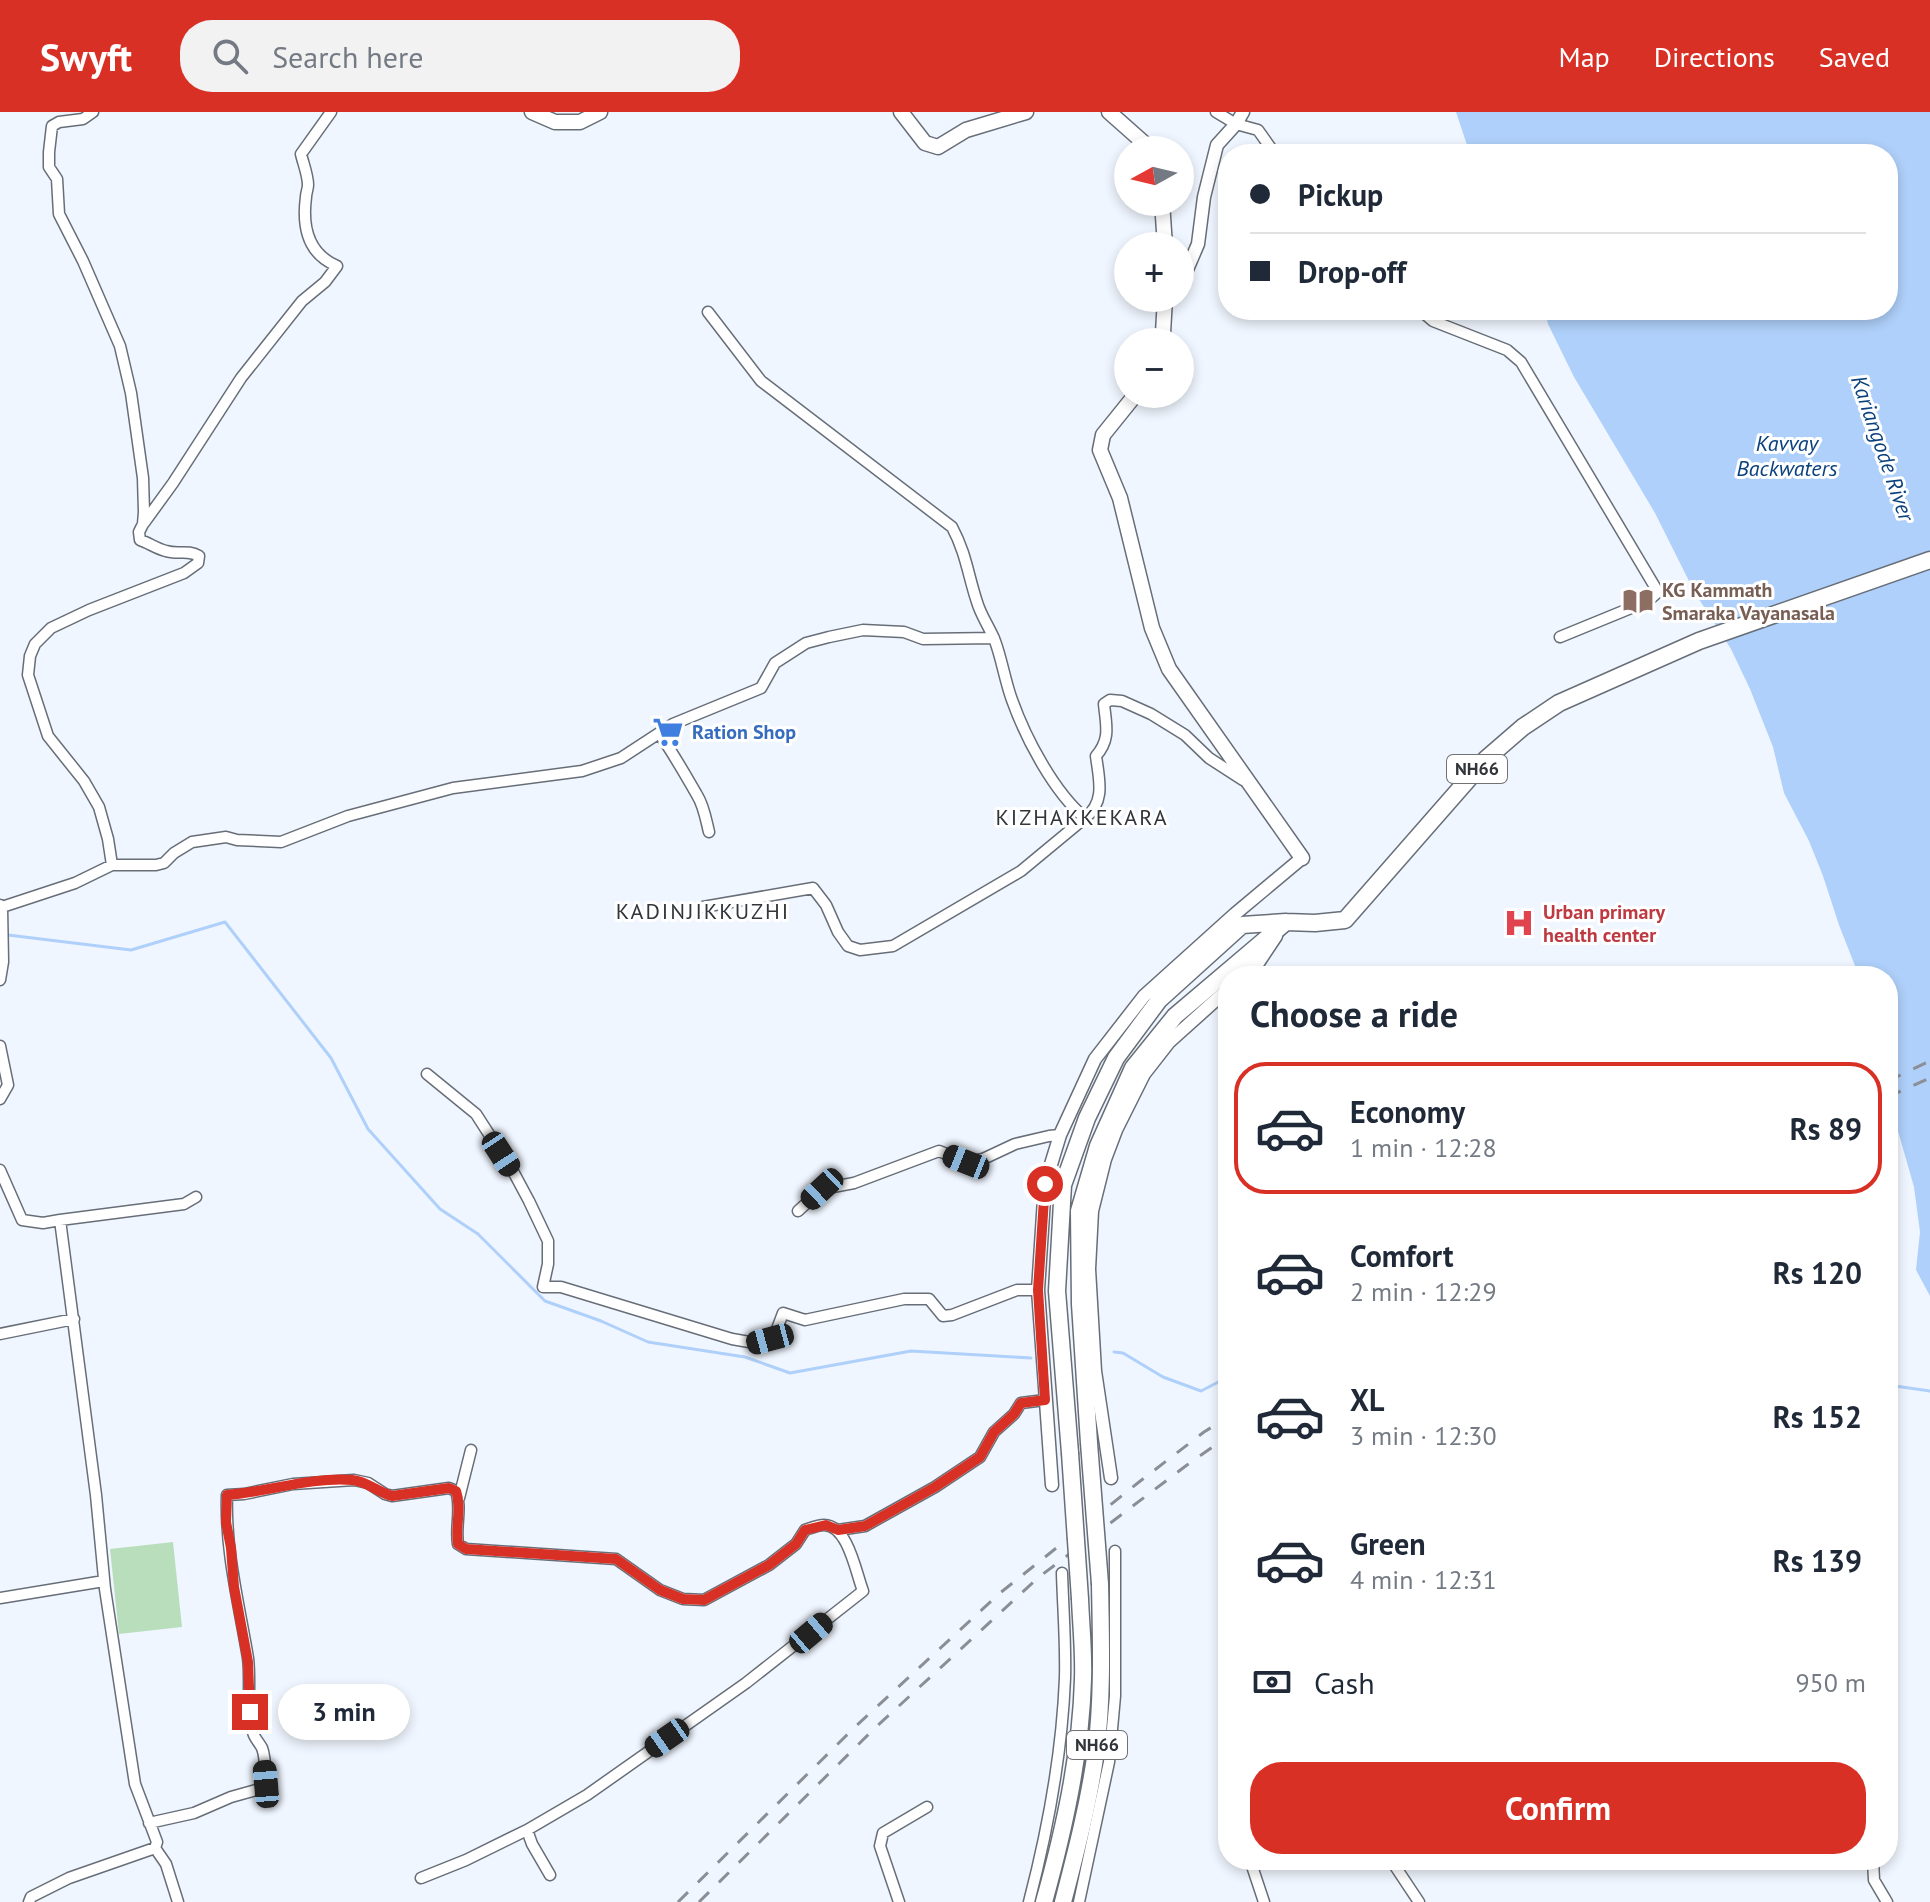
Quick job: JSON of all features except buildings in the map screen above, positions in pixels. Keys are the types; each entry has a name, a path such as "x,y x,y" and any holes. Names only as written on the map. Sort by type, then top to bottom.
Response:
{"highway":[{"name":"NH66","path":"1044,1902 1077,1751 1083,1678 1057,1291 1063,1185 1087,1118 1116,1058 1159,1000 1242,925 1345,920 1486,759 1523,727 1559,703 1699,641 1930,560"},
{"name":"NH66","path":"1233,966 1286,922"},
{"name":"NH66","path":"1063,1902 1085,1819 1096,1750 1102,1673 1100,1584 1080,1304 1079,1211 1098,1146 1133,1068 1175,1016 1218,979"}],"main road":[{"path":"532,112 555,122 580,122 600,112"},
{"path":"901,112 925,143 938,147 966,130 1026,112"},
{"path":"1109,112 1137,136"},
{"path":"1125,408 1103,435 1100,450 1120,498 1152,628 1169,669 1302,858"}],"street":[{"path":"93,112 83,119 52,126 49,167 57,179 59,214 120,346 139,442 143,524"},
{"path":"112,865 99,807 84,781 48,736 28,675 30,656 35,644 51,628 184,573 198,563 199,556 191,551 163,551 140,540 139,532 241,378 302,301 325,282 337,266 324,261 310,244 305,199 309,184 301,154 331,112"},
{"path":"1216,112 1236,124 1258,130 1268,144"},
{"path":"1194,253 1217,145 1243,112"},
{"path":"708,312 761,381 952,527 963,546 978,604 994,638 1012,700 1033,747 1056,786 1085,818"},
{"path":"1432,320 1507,350 1521,362 1658,592 1648,601 1560,637"},
{"path":"0,980 3,962 1,906 75,883 112,865 164,863 192,842 211,839 226,837 281,842 348,816 453,788 582,771 621,758 673,724 761,688 775,663 806,643 863,630 904,632 923,639 994,638"},
{"path":"703,907 813,888 848,946 860,950 893,946 1021,871 1096,808 1101,788 1096,756 1107,738 1104,704 1110,700 1122,701 1151,714 1185,735 1209,758 1248,784"},
{"path":"659,733 698,796 709,832"},
{"path":"1052,1485 1038,1290 1045,1184 1060,1135 1095,1059 1144,996 1302,858"},
{"path":"1255,966 1286,922"},
{"path":"1111,1478 1095,1371 1089,1269 1092,1211 1116,1130 1144,1074 1169,1042 1218,998"},
{"path":"0,1046 8,1085 0,1099"},
{"path":"427,1074 476,1114 514,1173 548,1241 548,1264 543,1287 561,1287 732,1339 755,1343 770,1339 783,1313 805,1320 904,1299 929,1299 943,1316 1017,1290 1038,1290"},
{"path":"798,1211 822,1189 854,1183 939,1151 966,1162 983,1159 1015,1144 1060,1135"},
{"path":"0,1170 22,1220 43,1223 184,1204 196,1197"},
{"path":"60,1220 96,1495 104,1581 135,1784 155,1835 155,1848"},
{"path":"0,1334 74,1319"},
{"path":"471,1450 459,1500 458,1544 466,1549 616,1559 660,1590 683,1599 704,1600 769,1565 796,1544 805,1530 826,1525 844,1532 865,1526 935,1487 980,1457 994,1432 1021,1403 1045,1400"},
{"path":"149,1823 194,1813 266,1784 263,1750 251,1723 248,1662 226,1522 227,1495 293,1484 354,1480 368,1483 392,1496 449,1488 456,1491 459,1500"},
{"path":"421,1878 527,1830 587,1795 746,1683 863,1591 844,1532"},
{"path":"1079,1902 1109,1762 1115,1696 1115,1551"},
{"path":"1029,1902 1060,1749 1065,1676 1062,1573"},
{"path":"0,1598 104,1581"},
{"path":"899,1902 880,1846 883,1833 927,1807"},
{"path":"527,1830 550,1875"},
{"path":"29,1902 31,1897 69,1878 155,1848"},
{"path":"155,1848 166,1864 178,1902"},
{"path":"1253,1870 1264,1902"},
{"path":"1398,1870 1419,1902"},
{"path":"1874,1870 1874,1880 1887,1902"}],"green space":[{"path":"173,1542 182,1627 119,1634 110,1549"}],"water":[{"name":"Kavvay Backwaters","path":"1456,112 1930,112 1930,1296 1916,1270 1920,1232 1914,1187 1898,1131 1898,966 1855,966 1809,841 1784,793 1773,747 1731,649 1695,593 1655,513 1574,377 1547,320 1898,320 1898,144 1467,144"}],"waterway":[{"path":"8,935 131,950 225,922 331,1058 368,1129 440,1209 478,1234 545,1301 648,1342 745,1357 790,1373 911,1351 1031,1358"},
{"path":"1114,1352 1123,1353 1163,1377 1201,1391 1218,1382"},
{"path":"1898,1386 1930,1391"}],"railway":[{"path":"1898,1076 1930,1061"},
{"path":"1898,1092 1930,1078"},
{"path":"678,1902 856,1726 1000,1593 1218,1423"},
{"path":"699,1902 875,1728 1039,1577 1218,1443"}],"place":[{"name":"KG Kammath Smaraka Vayanasala","path":"1638,601"},
{"name":"Ration Shop","path":"668,732"},
{"name":"Urban primary health center","path":"1519,923"}],"district":[{"name":"KIZHAKKEKARA","path":"1082,817"},
{"name":"KADINJIKKUZHI","path":"703,911"}],"route":[{"path":"250,1712 248,1662 226,1522 227,1495 337,1480 368,1483 392,1496 449,1488 456,1491 459,1500 458,1544 466,1549 616,1559 660,1590 683,1599 704,1600 769,1565 796,1544 805,1530 826,1525 838,1530 865,1526 935,1487 980,1457 994,1432 1021,1403 1045,1400 1038,1290 1045,1184"}],"water label":[{"name":"Kariangode River","path":"1883,448"}]}
